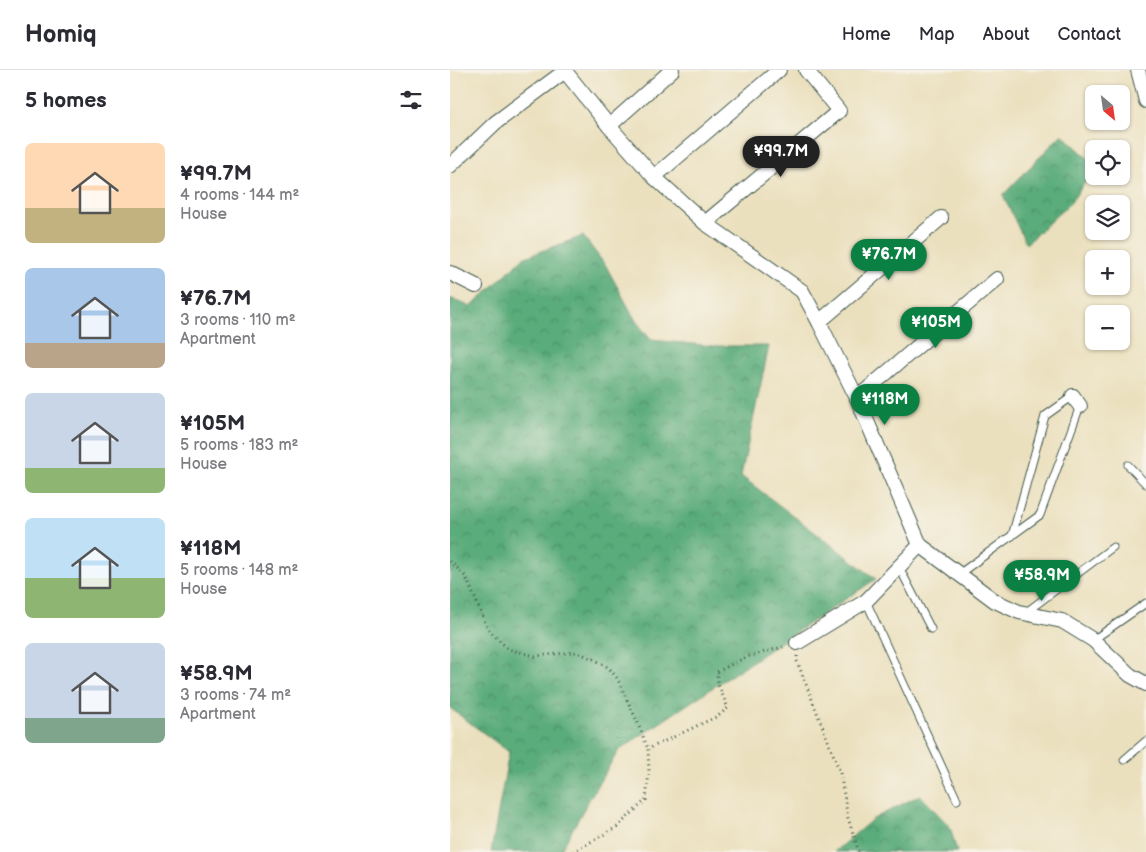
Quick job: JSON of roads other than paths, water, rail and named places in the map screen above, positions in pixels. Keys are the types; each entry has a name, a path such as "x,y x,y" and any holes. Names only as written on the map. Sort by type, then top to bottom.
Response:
{"street":[{"path":"609,126 672,70"},
{"path":"654,177 779,70"},
{"path":"705,224 839,111 806,70"},
{"path":"1138,70 1146,101"},
{"path":"450,166 495,123 565,71 609,126 654,177 705,224 802,291 857,398 920,545 995,601 1019,612 1062,621 1093,640 1130,675 1145,682"},
{"path":"819,322 941,218"},
{"path":"450,273 476,286"},
{"path":"857,398 997,279"},
{"path":"797,643 866,601 920,545"}],"lane":[{"path":"959,574 1012,536 1040,515 1076,401 1045,416 1012,536"},
{"path":"1128,465 1146,484"},
{"path":"1024,613 1113,547"},
{"path":"899,567 931,629"},
{"path":"866,601 957,800"},
{"path":"1093,640 1146,603"},
{"path":"1124,760 1146,741"}]}
